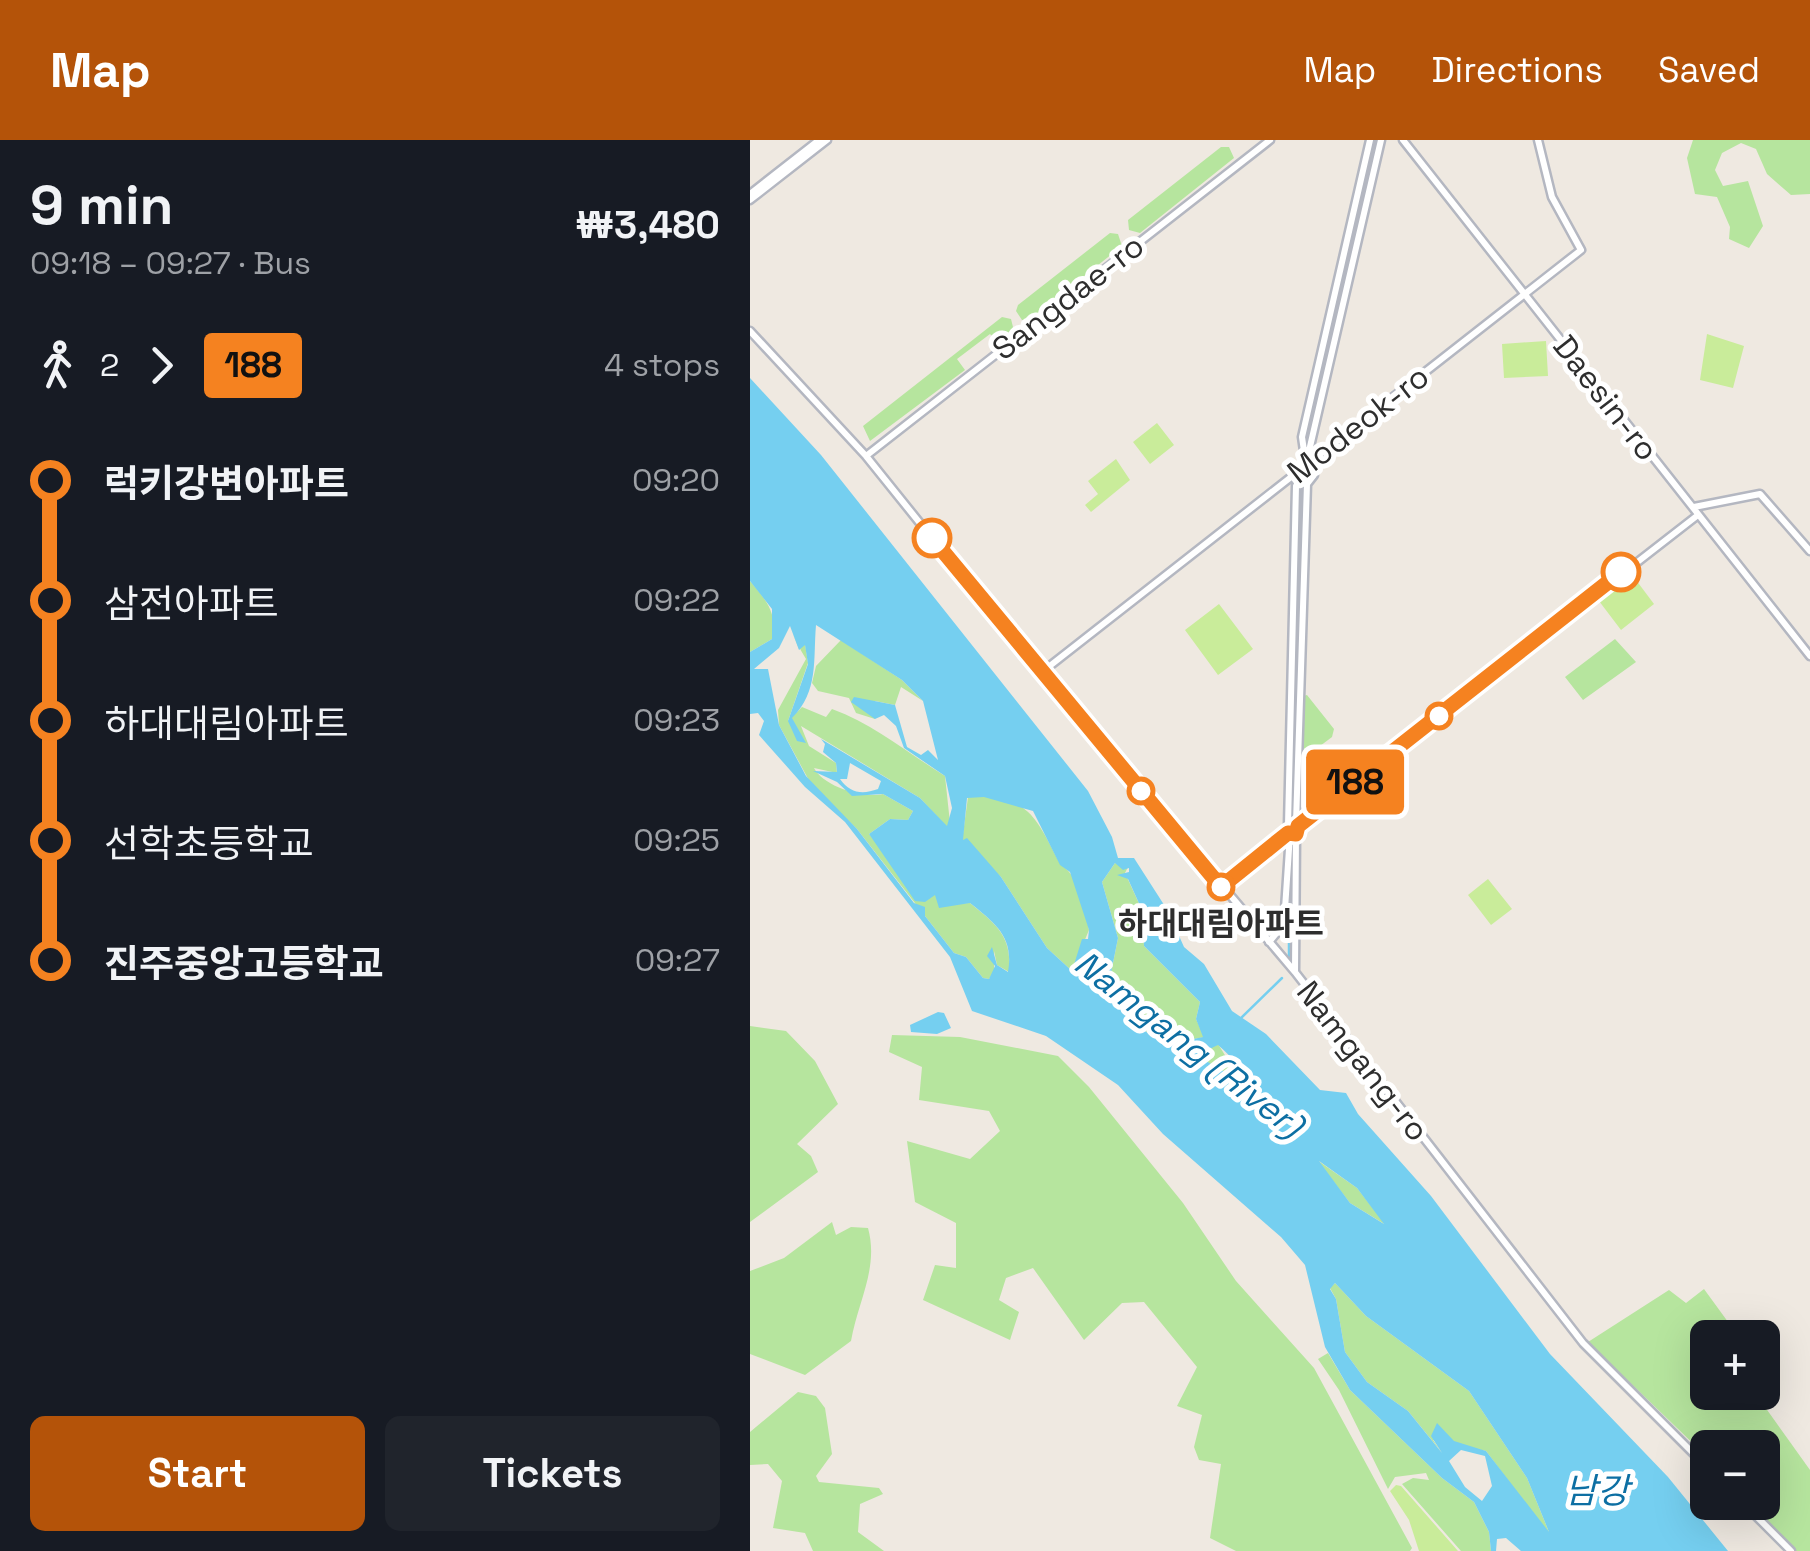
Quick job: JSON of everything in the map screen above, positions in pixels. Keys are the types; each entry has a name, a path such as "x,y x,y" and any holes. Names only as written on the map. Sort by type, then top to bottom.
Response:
{"street":[{"path":"750,197 816,144 827,140"},
{"name":"Sangdae-ro","path":"866,456 1270,140"},
{"path":"1306,465 1302,438 1370,140"},
{"path":"1295,972 1292,829 1296,486 1312,444 1381,140"},
{"name":"Daesin-ro","path":"1403,140 1810,656"},
{"name":"Modeok-ro","path":"1042,672 1581,250 1552,197 1538,140"},
{"path":"750,197 816,144"},
{"path":"750,197 816,144"},
{"path":"1341,270 1351,275"},
{"path":"1335,298 1345,300"},
{"name":"Namgang-ro","path":"750,334 866,456 1295,972 1582,1343 1690,1450"},
{"path":"1302,438 1312,444"},
{"path":"1296,667 1308,484 1314,474"},
{"path":"1296,486 1308,484"},
{"path":"1692,507 1760,494 1810,552"},
{"path":"1221,887 1698,515"},
{"path":"1269,942 1284,919 1292,829"},
{"path":"1284,919 1290,926 1294,920"},
{"path":"1760,1520 1791,1551"}],"green space":[{"path":"1693,140 1810,140 1810,194 1791,195 1767,174 1756,149 1741,143 1722,153 1715,170 1723,186 1748,181 1763,226 1749,248 1729,239 1730,227 1717,197 1695,194 1687,158"},
{"path":"1221,147 1229,147 1234,158 1140,233 1129,230 1128,220"},
{"path":"1110,233 1118,234 1122,246 1029,320 1022,320 1016,311 1018,305"},
{"path":"1002,317 1011,319 1014,331 999,343 990,334 957,359 965,370 870,441 863,426"},
{"path":"1707,334 1744,346 1733,388 1700,380"},
{"path":"1546,341 1548,376 1504,378 1502,344"},
{"path":"1157,423 1174,445 1150,464 1133,442"},
{"path":"1116,459 1130,480 1091,512 1085,505 1098,494 1088,481"},
{"path":"1633,576 1654,604 1621,630 1599,601"},
{"path":"750,581 769,607 773,630 772,639 750,652"},
{"path":"1219,604 1253,649 1218,675 1185,630"},
{"path":"1615,639 1636,662 1583,700 1565,677"},
{"path":"841,640 902,680 923,701 901,687 895,705 875,701 875,719 856,713 849,698 818,691 812,683 816,666"},
{"path":"805,644 808,663 788,721 802,707 826,717 832,709 890,739 945,776 950,823 947,827 920,798 801,726 809,746 836,763 837,773 814,768 844,790 883,794 913,811 908,820 890,819 869,834 926,900 935,894 946,904 970,903 988,918 1005,940 1009,972 997,965 994,951 994,972 989,979 983,978 966,957 954,953 857,829 812,786 779,725 778,710 806,659 800,648"},
{"path":"1307,695 1334,729 1332,737 1300,761 1303,696"},
{"path":"968,797 1003,799 1026,810 1072,876 1089,930 1072,971 1047,948 1001,877 962,841"},
{"path":"1115,863 1128,867 1125,873 1142,910 1144,946 1200,1002 1196,1019 1204,1037 1171,1040 1147,1032 1108,988 1118,938 1102,882"},
{"path":"1488,879 1512,909 1491,925 1468,895"},
{"path":"750,1026 786,1031 815,1061 838,1104 797,1144 811,1156 818,1172 750,1222"},
{"path":"892,1035 960,1037 1058,1056 1089,1087 1183,1203 1236,1281 1314,1368 1412,1548 1410,1551 1236,1551 1210,1538 1221,1464 1199,1460 1194,1447 1202,1415 1177,1406 1197,1367 1144,1302 1122,1303 1084,1340 1033,1268 1006,1278 999,1300 1019,1312 1010,1340 923,1300 935,1265 956,1268 956,1223 915,1202 907,1141 970,1159 1000,1131 989,1111 919,1100 922,1067 889,1052"},
{"path":"1218,1044 1228,1060 1264,1091 1262,1094 1195,1055"},
{"path":"1317,1160 1357,1188 1386,1225 1350,1203"},
{"path":"832,1222 836,1235 851,1227 868,1228 871,1243 869,1271 851,1341 805,1375 750,1354 750,1271 784,1258"},
{"path":"1335,1283 1366,1316 1469,1391 1527,1478 1551,1537 1486,1451 1433,1440 1443,1454 1408,1411 1367,1382 1345,1352 1336,1299 1330,1288"},
{"path":"1704,1289 1727,1320 1690,1320 1690,1410 1767,1410 1810,1470 1810,1551 1795,1551 1766,1520 1780,1520 1780,1430 1690,1430 1690,1441 1588,1342 1669,1290 1686,1303"},
{"path":"1328,1353 1350,1390 1442,1478 1474,1502 1489,1532 1491,1551 1461,1551 1402,1484 1413,1478 1429,1480 1426,1473 1395,1477 1388,1489 1339,1390 1318,1359"},
{"path":"798,1392 816,1396 825,1408 832,1454 816,1476 819,1482 879,1488 883,1494 860,1504 858,1532 884,1551 813,1551 805,1533 773,1528 782,1481 768,1464 750,1465 750,1432"},
{"path":"1396,1485 1458,1551 1419,1551 1409,1520 1390,1491"}],"water":[{"path":"750,378 821,455 1088,791 1112,837 1118,858 1134,858 1168,911 1184,947 1204,964 1232,1011 1266,1034 1320,1090 1346,1093 1358,1114 1431,1196 1550,1354 1668,1477 1690,1504 1690,1520 1703,1520 1728,1551 1521,1551 1506,1538 1497,1539 1496,1551 1491,1551 1489,1532 1474,1502 1442,1478 1350,1390 1325,1347 1305,1265 1281,1237 1163,1134 1118,1085 1046,1036 972,1011 950,957 845,822 805,787 759,735 764,721 758,713 750,714 750,652 772,639 772,609 750,581","holes":["816,625 902,680 923,701 938,760 928,750 921,755 907,747 895,705 854,697 851,702 875,719 884,715 896,726 904,748 945,776 952,808 947,826 920,798 821,739 825,744 823,752 836,763 837,772 813,771 837,782 852,796 883,794 913,811 908,820 890,819 869,834 915,901 925,902 935,895 939,908 970,903 995,925 1008,949 1008,972 997,965 992,947 987,956 995,966 989,979 983,978 966,957 954,953 925,916 925,907 914,903 857,829 806,776 779,725 768,669 754,669 779,648 790,626 799,650 805,645 808,664 788,721 797,741 806,743 792,718 811,686","850,763 881,781 878,789 862,792 852,790 840,779 847,779","984,797 1033,811 1060,865 1070,872 1089,930 1088,939 1082,939 1072,971 1047,948 1001,877 967,838 963,840 967,798","1115,863 1123,870 1129,868 1129,872 1117,875 1128,879 1142,910 1144,946 1200,1002 1196,1019 1203,1037 1170,1040 1147,1032 1127,1014 1108,988 1118,938 1102,882","1218,1045 1262,1094 1196,1055","1319,1161 1357,1188 1384,1224 1350,1203","1335,1283 1366,1316 1469,1391 1527,1478 1549,1532 1486,1451 1454,1441 1437,1423 1431,1436 1442,1453 1408,1411 1367,1382 1345,1352 1336,1299 1330,1289","1461,1450 1485,1456 1492,1486 1482,1501 1465,1487 1449,1461"]},
{"path":"944,1013 951,1028 937,1034 911,1032 910,1025"}],"waterway":[{"path":"1351,247 1377,140"},
{"path":"1310,430 1340,299"},
{"path":"1299,578 1302,499"},
{"path":"1298,619 1299,593"},
{"path":"1295,742 1296,682"},
{"path":"1294,765 1295,747"},
{"path":"1293,802 1294,772"},
{"path":"1289,923 1290,888"},
{"path":"1289,928 1289,958"},
{"path":"1240,1019 1282,978"},
{"name":"Namgang (River)","path":"1196,1060 1213,1045"}],"bus line":[{"name":"188","path":"932,538 1221,887 1288,833 1296,834 1298,826 1621,572"}],"place":[{"name":"하대대림아파트","path":"1221,887"}],"water label":[{"name":"남강","path":"1597,1491"}]}
